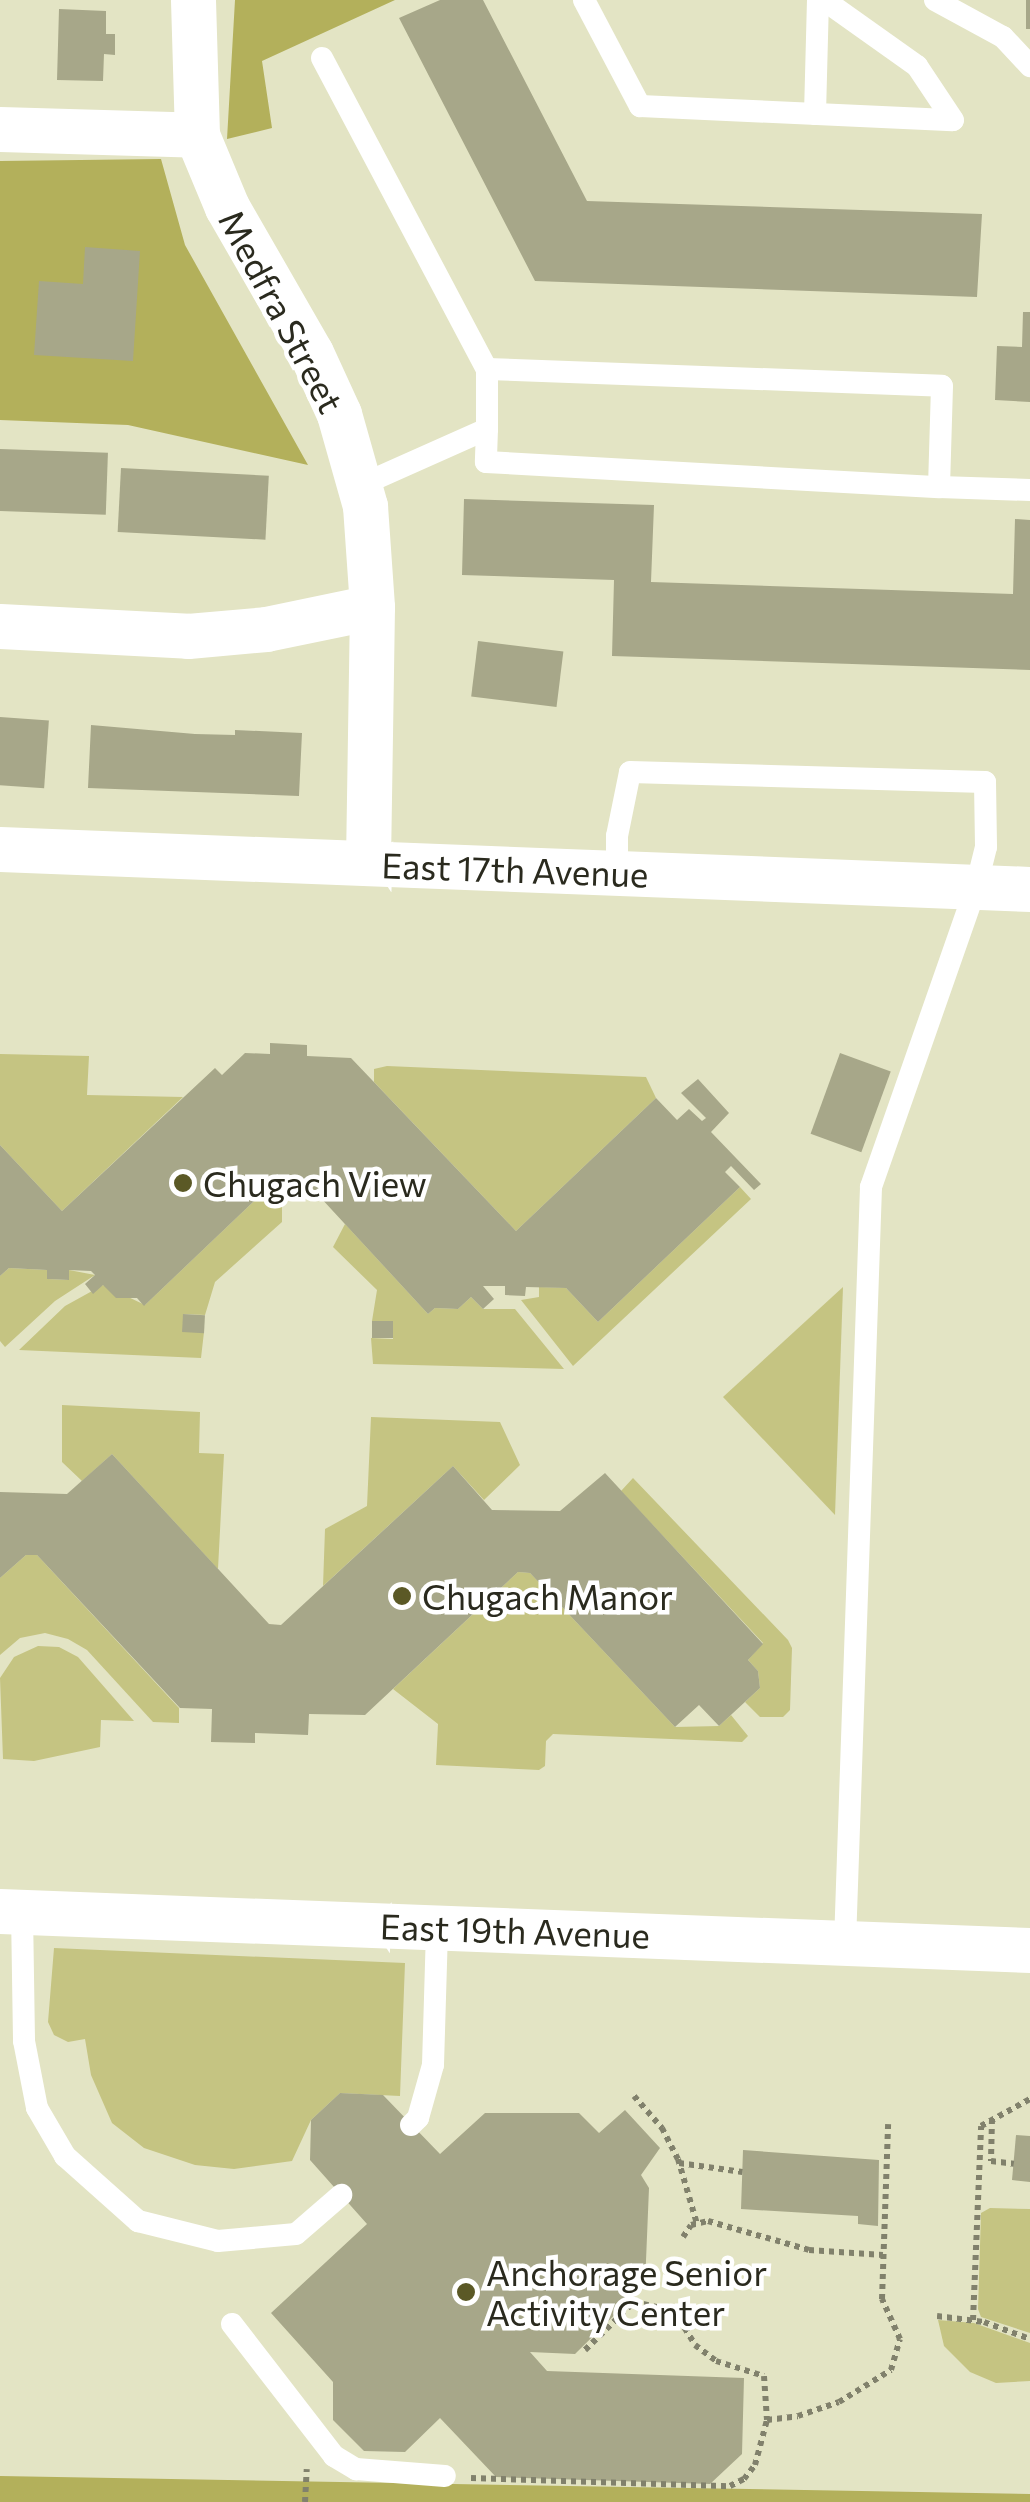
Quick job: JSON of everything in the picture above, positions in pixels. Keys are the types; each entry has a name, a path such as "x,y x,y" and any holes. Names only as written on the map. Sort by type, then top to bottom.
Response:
{"street":[{"name":"Medfra Street","path":"192,0 197,135 227,206 312,353 339,414 360,486 372,607 368,863"},
{"path":"0,129 197,135"},
{"path":"0,626 188,636 266,629 372,607"},
{"name":"East 17th Avenue","path":"0,849 1030,889"},
{"name":"East 19th Avenue","path":"11,1912 1030,1950"}],"lane":[{"path":"584,0 640,106 952,120 917,66 821,0"},
{"path":"814,114 821,0"},
{"path":"935,0 1003,37 1030,66"},
{"path":"322,58 487,369 486,462 1030,490"},
{"path":"487,369 942,386 940,488"},
{"path":"360,486 487,429"},
{"path":"617,873 618,836 630,772 985,782 986,847 976,887 872,1187 844,1942"},
{"path":"11,1912 24,2041 37,2108 64,2156 138,2221 218,2241 296,2234 342,2195"},
{"path":"411,2125 418,2118 433,2065 437,1928"},
{"path":"232,2324 334,2456 356,2469 445,2476"}],"path":[{"path":"634,2096 662,2128 679,2163 697,2224"},
{"path":"973,2320 981,2128 1030,2099"},
{"path":"992,2119 991,2162 1014,2164"},
{"path":"767,2420 798,2416 839,2402 890,2370 900,2339 882,2299 888,2124"},
{"path":"679,2163 742,2172"},
{"path":"682,2237 697,2224 708,2222 808,2250 882,2256"},
{"path":"445,2476 730,2486 744,2479 756,2465 767,2420 764,2376 716,2361 695,2345 674,2311 634,2302 585,2350"},
{"path":"937,2316 973,2320 1030,2339"}],"shaded area":[{"path":"235,0 395,0 262,61 272,128 227,139"},
{"path":"161,159 185,245 308,465 128,425 0,420 0,161"},
{"path":"0,1054 89,1056 87,1095 183,1097 62,1211 0,1145"},
{"path":"387,1066 646,1077 656,1098 516,1231 374,1082 374,1069"},
{"path":"274,1182 282,1190 282,1222 215,1282 205,1315 183,1314 183,1332 204,1332 201,1358 19,1350 65,1306 103,1285 145,1305"},
{"path":"740,1187 751,1199 573,1366 521,1300 539,1297 539,1287 566,1288 598,1322"},
{"path":"345,1224 428,1314 435,1308 458,1309 471,1297 483,1309 515,1309 564,1369 373,1364 371,1338 393,1339 393,1322 372,1321 377,1290 333,1247"},
{"path":"9,1268 47,1270 48,1279 68,1280 69,1270 95,1275 55,1301 5,1347 0,1341 0,1276"},
{"path":"843,1287 835,1515 723,1397"},
{"path":"62,1405 200,1412 199,1453 224,1454 218,1569 112,1454 82,1481 62,1462"},
{"path":"371,1417 500,1422 520,1465 484,1500 453,1466 323,1586 325,1529 367,1506"},
{"path":"633,1478 788,1640 792,1648 790,1710 783,1717 760,1717 745,1702 760,1688 758,1671 748,1660 763,1643 621,1491"},
{"path":"26,1555 37,1555 179,1708 179,1723 153,1722 87,1650 68,1639 45,1633 20,1638 0,1655 0,1578"},
{"path":"518,1572 530,1573 675,1727 719,1726 731,1715 748,1736 742,1742 553,1734 546,1741 545,1766 539,1770 436,1765 438,1724 393,1689"},
{"path":"38,1646 59,1647 78,1657 134,1721 101,1720 100,1747 34,1761 3,1759 0,1678 14,1657"},
{"path":"54,1948 405,1963 400,2096 340,2093 311,2120 292,2161 234,2169 195,2165 144,2148 112,2123 91,2075 85,2039 68,2042 54,2035 48,2022"},
{"path":"990,2208 1030,2209 1030,2333 981,2317 978,2309 981,2213"},
{"path":"938,2320 974,2323 1030,2343 1030,2381 996,2383 970,2372 944,2346"},
{"path":"0,2476 1030,2494 1030,2502 0,2502"}],"building":[{"path":"440,0 483,0 587,201 982,214 977,297 535,281 399,18"},
{"path":"1026,0 1030,0 1030,29 1026,29"},
{"path":"59,9 106,11 106,34 115,34 115,55 104,54 103,81 57,80"},
{"path":"85,247 140,251 133,361 34,355 39,281 83,284"},
{"path":"1023,312 1030,312 1030,402 995,400 997,346 1022,347"},
{"path":"0,449 108,453 106,515 0,511"},
{"path":"121,468 269,476 265,540 118,532"},
{"path":"464,499 654,505 651,582 1013,594 1015,519 1030,520 1030,670 612,656 614,580 462,575"},
{"path":"478,641 563,651 557,707 471,697"},
{"path":"0,717 49,720 44,788 0,785"},
{"path":"91,725 195,734 235,735 235,730 302,733 299,796 88,788"},
{"name":"Chugach View","path":"270,1043 307,1045 307,1056 351,1058 516,1231 656,1098 677,1120 689,1109 702,1121 706,1118 681,1093 698,1079 729,1113 711,1132 761,1184 754,1190 731,1166 725,1172 740,1187 598,1322 566,1288 526,1287 525,1296 505,1295 505,1286 483,1286 494,1299 483,1309 471,1297 458,1309 435,1308 428,1314 308,1184 300,1192 282,1190 274,1182 144,1306 137,1298 116,1298 103,1285 93,1294 85,1284 95,1275 91,1271 69,1270 69,1280 47,1279 47,1270 9,1268 0,1276 0,1145 62,1211 215,1068 222,1075 245,1053 270,1054"},
{"path":"840,1053 891,1071 861,1152 811,1134"},
{"path":"183,1314 205,1315 204,1333 182,1332"},
{"path":"372,1321 393,1321 393,1338 372,1338"},
{"name":"Chugach Manor","path":"112,1454 269,1624 281,1625 453,1466 492,1510 560,1511 605,1473 763,1644 748,1660 758,1671 760,1688 719,1726 699,1705 675,1727 530,1573 518,1572 365,1715 309,1714 308,1735 255,1733 255,1743 211,1742 212,1709 180,1708 37,1555 26,1555 0,1578 0,1492 67,1494"},
{"name":"Anchorage Senior Activity Center","path":"340,2093 383,2095 440,2154 485,2113 579,2113 599,2133 625,2110 660,2148 641,2175 649,2188 645,2285 575,2354 530,2352 547,2371 744,2378 742,2454 710,2484 496,2477 440,2418 405,2452 364,2451 333,2420 333,2382 271,2313 367,2224 310,2160 311,2120"},
{"path":"1016,2135 1030,2136 1030,2182 1012,2180"},
{"path":"743,2150 879,2160 878,2226 858,2224 858,2216 741,2209"}],"place":[{"name":"Chugach View","path":"183,1183"},
{"name":"Chugach Manor","path":"402,1596"},
{"name":"Anchorage Senior Activity Center","path":"466,2292"}]}
